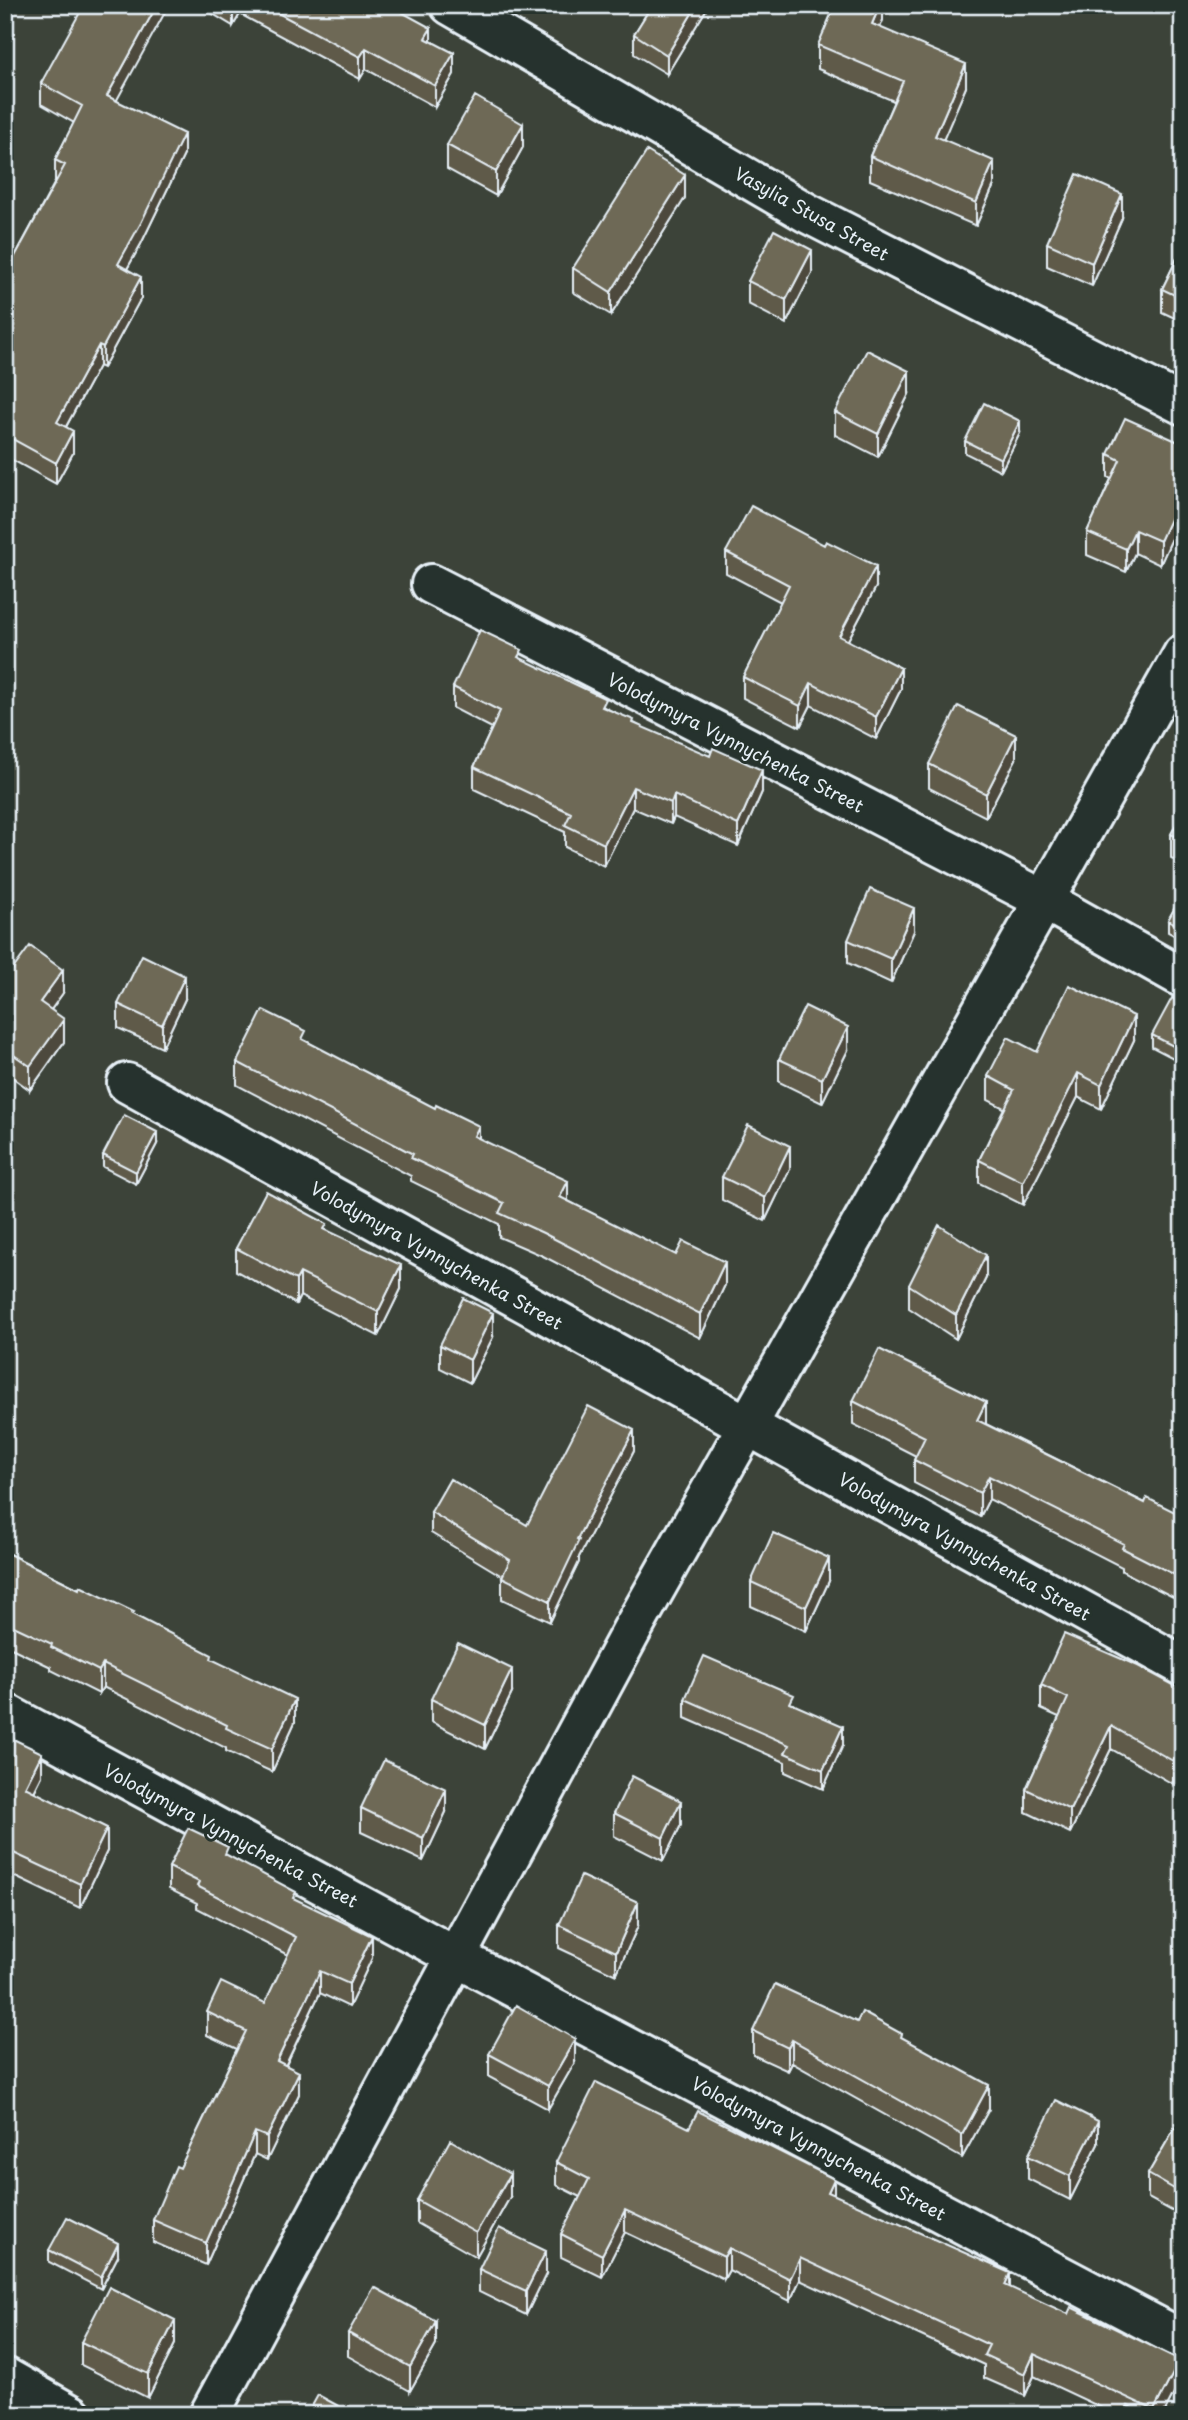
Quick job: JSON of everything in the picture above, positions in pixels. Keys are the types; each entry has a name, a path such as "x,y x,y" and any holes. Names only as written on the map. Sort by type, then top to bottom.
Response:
{"street":[{"name":"Vasylia Stusa Street","path":"450,5 807,213 1183,405"},
{"name":"Volodymyra Vynnychenka Street","path":"430,584 1042,899 1183,978"},
{"path":"209,2415 632,1630 1042,899 1183,654"},
{"name":"Volodymyra Vynnychenka Street","path":"127,1083 1183,1666"},
{"name":"Volodymyra Vynnychenka Street","path":"5,1713 456,1957 1183,2340"},
{"path":"5,2377 72,2415"}],"building":[{"path":"84,5 157,5 107,96 184,134 118,264 141,277 103,347 99,345 57,422 73,431 56,463 5,435 5,271 65,165 55,160 82,106 41,83"},
{"path":"263,5 389,5 431,28 425,38 454,53 435,86 366,48 360,57"},
{"path":"652,5 697,5 667,55 634,34"},
{"path":"835,5 880,5 872,24 966,64 935,136 994,161 976,203 870,156 903,81 818,45"},
{"path":"475,96 523,124 496,172 447,145"},
{"path":"647,151 685,175 611,292 573,268"},
{"path":"1077,174 1122,194 1092,263 1047,243"},
{"path":"774,230 812,250 786,300 748,281"},
{"path":"1183,246 1183,299 1162,289"},
{"path":"867,350 909,371 878,434 835,412"},
{"path":"984,403 1020,421 1001,459 965,441"},
{"path":"1125,418 1183,444 1183,491 1160,541 1135,530 1126,549 1087,532 1120,460 1108,454"},
{"path":"751,506 824,545 826,541 876,566 839,636 901,668 876,717 811,683 800,706 743,677 789,585 726,552"},
{"path":"480,630 522,650 518,657 606,699 602,707 634,720 633,723 710,756 713,748 762,770 738,825 674,795 671,803 633,787 604,844 565,825 571,813 474,767 500,711 453,687"},
{"path":"958,706 1016,735 986,794 929,764"},
{"path":"1183,812 1183,840 1171,834"},
{"path":"870,889 914,908 891,959 848,940"},
{"path":"1183,893 1183,928 1168,920"},
{"path":"30,946 63,970 40,1002 64,1019 30,1066 5,1049 5,980"},
{"path":"142,955 185,976 162,1025 118,1004"},
{"path":"1069,985 1134,1016 1101,1085 1078,1073 1023,1182 979,1160 1014,1090 988,1076 1008,1037 1037,1052"},
{"path":"1172,998 1183,1004 1183,1051 1152,1035"},
{"path":"805,1006 848,1027 822,1079 779,1059"},
{"path":"263,1010 306,1031 302,1039 435,1108 436,1105 479,1126 474,1136 568,1181 560,1197 676,1255 683,1241 725,1262 700,1314 499,1213 504,1203 411,1158 413,1154 237,1062"},
{"path":"124,1115 157,1132 136,1172 103,1155"},
{"path":"748,1125 790,1146 765,1198 722,1177"},
{"path":"266,1191 327,1224 324,1229 401,1265 378,1312 300,1273 296,1280 236,1248"},
{"path":"939,1225 986,1255 956,1315 909,1285"},
{"path":"463,1298 493,1313 470,1360 440,1345"},
{"path":"879,1349 986,1402 977,1420 1145,1503 1147,1498 1183,1516 1183,1579 1122,1548 1124,1544 989,1476 980,1493 914,1460 925,1437 853,1401"},
{"path":"588,1406 634,1430 577,1539 579,1540 550,1601 502,1577 510,1560 431,1512 450,1479 527,1525"},
{"path":"773,1533 829,1558 806,1607 751,1582"},
{"path":"5,1552 79,1589 80,1586 134,1612 132,1614 212,1655 211,1659 295,1699 272,1749 103,1664 99,1671 51,1647 52,1644 5,1622"},
{"path":"1064,1634 1138,1666 1183,1690 1183,1743 1173,1761 1111,1726 1070,1810 1026,1789 1068,1698 1041,1685"},
{"path":"458,1643 512,1669 485,1725 431,1699"},
{"path":"704,1656 794,1695 790,1703 843,1726 823,1770 785,1753 789,1745 685,1699"},
{"path":"5,1735 42,1753 25,1787 107,1828 80,1884 5,1849"},
{"path":"384,1760 446,1789 423,1838 361,1808"},
{"path":"632,1776 681,1801 663,1838 614,1813"},
{"path":"188,1828 228,1847 225,1854 296,1892 293,1898 372,1936 349,1984 320,1971 277,2061 299,2072 267,2137 255,2132 206,2243 153,2220 176,2166 180,2168 246,2031 207,2012 221,1982 265,2003 296,1937 197,1886 199,1882 169,1867"},
{"path":"581,1876 638,1902 616,1952 559,1925"},
{"path":"775,1984 857,2022 862,2012 902,2034 901,2037 989,2085 962,2135 792,2040 788,2048 753,2031"},
{"path":"516,2005 575,2039 548,2086 489,2054"},
{"path":"596,2082 689,2128 698,2111 834,2179 828,2192 1010,2273 1005,2285 1068,2314 1071,2307 1180,2360 1154,2410 1034,2354 1025,2374 984,2355 989,2345 800,2258 790,2279 729,2248 724,2257 625,2210 602,2255 561,2234 589,2179 556,2162"},
{"path":"1056,2100 1098,2121 1070,2176 1028,2156"},
{"path":"1183,2114 1183,2194 1148,2174"},
{"path":"450,2140 510,2174 476,2233 417,2200"},
{"path":"67,2217 118,2243 101,2277 49,2250"},
{"path":"499,2228 546,2251 526,2291 479,2269"},
{"path":"109,2287 175,2320 148,2374 81,2342"},
{"path":"374,2287 436,2321 410,2367 348,2333"},
{"path":"318,2395 355,2415 307,2415"},
{"path":"1128,2406 1146,2415 1123,2415"}]}
